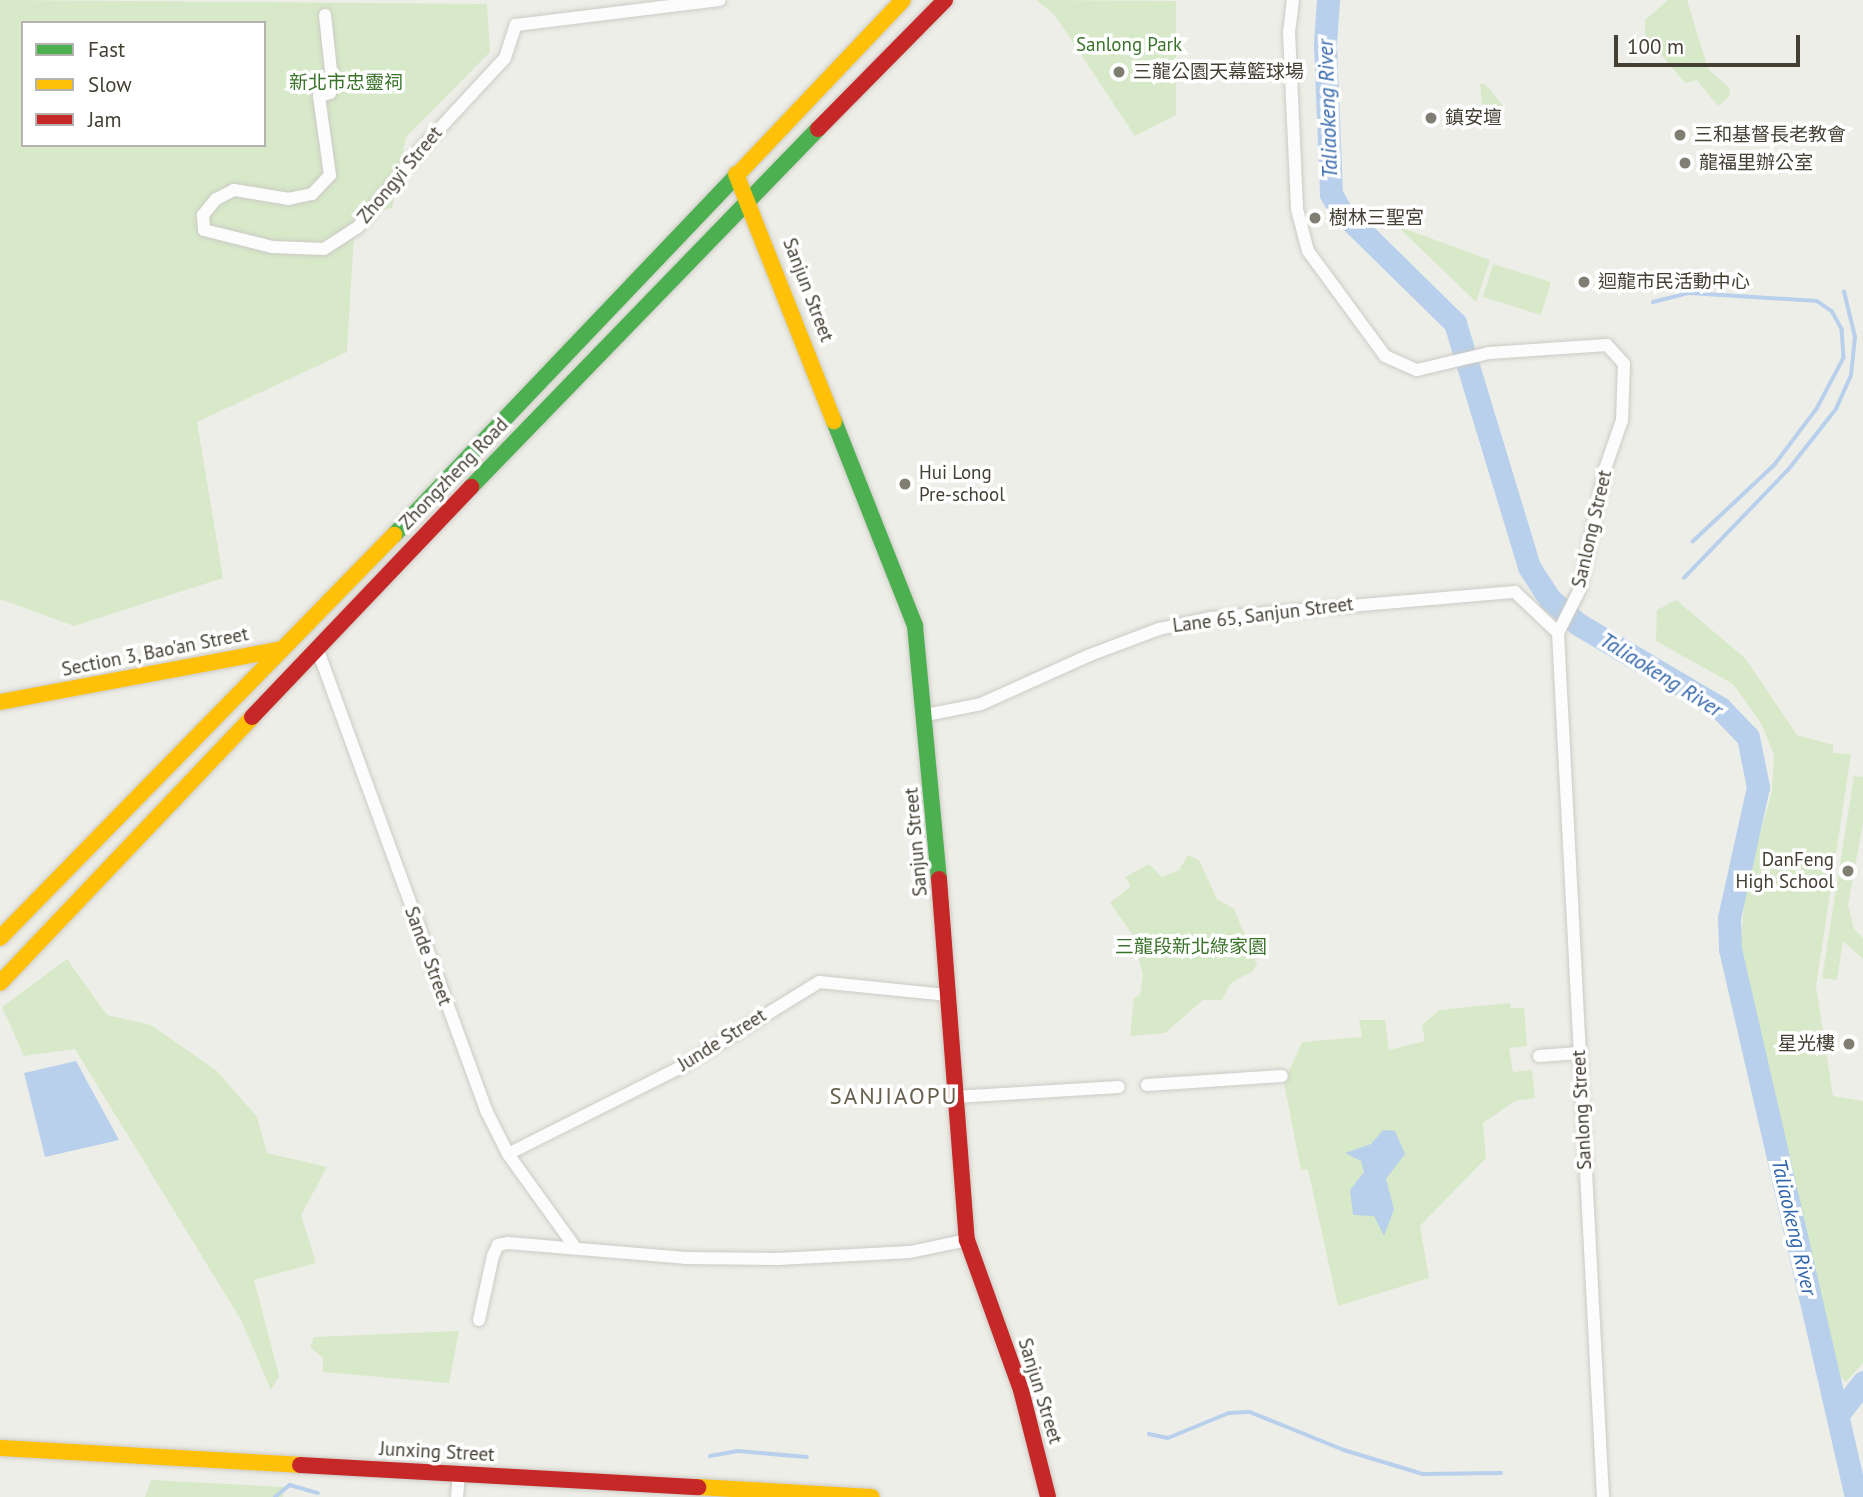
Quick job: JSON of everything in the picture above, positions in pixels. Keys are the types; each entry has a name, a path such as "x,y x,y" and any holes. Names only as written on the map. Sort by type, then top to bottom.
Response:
{"main road":[{"name":"Zhongzheng Road","path":"0,938 282,649 902,0"},
{"name":"Zhongzheng Road","path":"0,983 612,338 750,201 940,1"},
{"name":"Sanjun Street","path":"736,174 750,201 915,626 926,715 967,1240 1021,1390 1048,1497"},
{"name":"Section 3, Bao'an Street","path":"0,702 282,649 317,648"},
{"name":"Junxing Street","path":"0,1448 872,1497"}],"street":[{"name":"Zhongyi Street","path":"324,15 332,79 330,93 319,96 330,175 312,194 289,199 256,190 234,190 216,199 203,215 204,230 272,247 324,249 358,227 418,153 505,58 516,24 719,0"},
{"name":"Sanlong Street","path":"1293,0 1289,33 1295,183 1308,251 1385,356 1417,370 1455,364 1489,353 1607,345 1624,365 1622,420 1605,469 1580,589 1559,629 1603,1497"},
{"name":"Lane 65, Sanjun Street","path":"926,715 981,704 1090,655 1159,629 1210,618 1515,592 1559,629"},
{"name":"Sande Street","path":"317,648 468,1066 508,1154 574,1245"},
{"name":"Junde Street","path":"508,1154 681,1066 818,982 948,995"},
{"path":"1539,1056 1579,1053"},
{"path":"1147,1085 1282,1076"},
{"path":"955,1097 1119,1087"},
{"path":"479,1320 498,1245 574,1245 685,1258 778,1259 910,1252 967,1240"},
{"path":"457,1497 459,1474"}],"green space":[{"name":"新北市忠靈祠","path":"0,0 487,4 490,52 406,137 392,208 355,217 347,352 197,422 223,578 74,626 0,599"},
{"name":"Sanlong Park","path":"1036,0 1176,1 1176,115 1135,136 1054,14"},
{"path":"1668,0 1687,0 1708,69 1729,88 1730,96 1718,106 1697,80 1685,83 1645,35 1645,20"},
{"path":"1480,84 1485,84 1505,108 1500,113 1482,106"},
{"path":"1397,226 1490,260 1476,302 1470,296"},
{"path":"1493,264 1551,282 1541,315 1483,297"},
{"path":"1676,600 1745,658 1797,735 1833,745 1833,753 1851,754 1816,986 1833,1096 1863,1101 1863,1363 1846,1382 1837,1373 1739,961 1746,883 1772,792 1774,755 1761,723 1733,684 1656,641 1657,610"},
{"path":"1854,776 1863,777 1863,823 1848,905 1854,929 1863,938 1863,959 1843,941 1837,980 1822,978"},
{"name":"三龍段新北綠家園","path":"1188,855 1199,860 1217,899 1234,909 1257,964 1253,971 1231,983 1222,1000 1203,1000 1165,1033 1130,1036 1134,998 1140,995 1143,976 1134,937 1110,903 1131,886 1125,877 1149,864 1162,877 1179,870"},
{"path":"67,959 107,1015 151,1025 217,1071 257,1117 267,1153 327,1167 301,1215 316,1263 254,1280 279,1376 271,1390 241,1320 75,1049 24,1056 2,1007"},
{"path":"1510,1003 1511,1008 1524,1008 1527,1046 1509,1048 1513,1072 1532,1070 1535,1098 1515,1101 1483,1123 1486,1158 1420,1226 1429,1278 1338,1306 1308,1169 1301,1170 1284,1083 1302,1042 1362,1037 1359,1020 1385,1020 1389,1050 1425,1041 1422,1025 1439,1010"},
{"path":"459,1331 449,1383 323,1372 323,1358 310,1347 314,1337"},
{"path":"151,1480 283,1487 283,1497 145,1497"}],"water":[{"path":"76,1061 119,1140 45,1157 24,1073"},
{"path":"1383,1130 1395,1131 1405,1154 1386,1179 1394,1209 1384,1236 1374,1216 1353,1215 1350,1190 1364,1172 1361,1161 1345,1153 1371,1144"}],"waterway":[{"name":"Taliaokeng River","path":"1328,0 1325,44 1331,194 1341,211 1455,323 1529,567 1549,598 1578,624 1720,708 1748,737 1758,787 1729,918 1730,949 1856,1497"},
{"path":"1684,578 1788,470 1836,409 1851,375 1855,337 1844,292"},
{"path":"1653,302 1690,293 1817,301 1832,311 1842,329 1844,358 1817,409 1775,465 1693,542"},
{"path":"1839,1413 1863,1382"},
{"path":"1149,1434 1168,1438 1229,1413 1250,1412 1344,1450 1423,1474 1501,1473"},
{"path":"710,1456 738,1451 807,1457"},
{"path":"275,1497 290,1485 318,1493"}],"traffic: fast":[{"path":"471,487 818,129"},
{"path":"394,535 739,173"},
{"path":"834,421 915,626 939,879"}],"traffic: slow":[{"path":"739,173 903,0"},
{"path":"736,174 834,421"},
{"path":"0,938 394,535"},
{"path":"0,702 282,649"},
{"path":"0,983 252,717"},
{"path":"0,1448 300,1465"},
{"path":"698,1487 872,1497"}],"traffic: jam":[{"path":"818,129 945,0"},
{"path":"252,717 471,487"},
{"path":"939,879 967,1240 1021,1390 1048,1497"},
{"path":"300,1465 698,1487"}],"place":[{"name":"三龍公園天幕籃球場","path":"1119,72"},
{"name":"鎮安壇","path":"1431,118"},
{"name":"三和基督長老教會","path":"1680,135"},
{"name":"龍福里辦公室","path":"1685,163"},
{"name":"樹林三聖宮","path":"1315,218"},
{"name":"迴龍市民活動中心","path":"1584,282"},
{"name":"Hui Long Pre-school","path":"905,484"},
{"name":"DanFeng High School","path":"1848,871"},
{"name":"星光樓","path":"1849,1044"}],"district":[{"name":"SANJIAOPU","path":"894,1096"}]}
